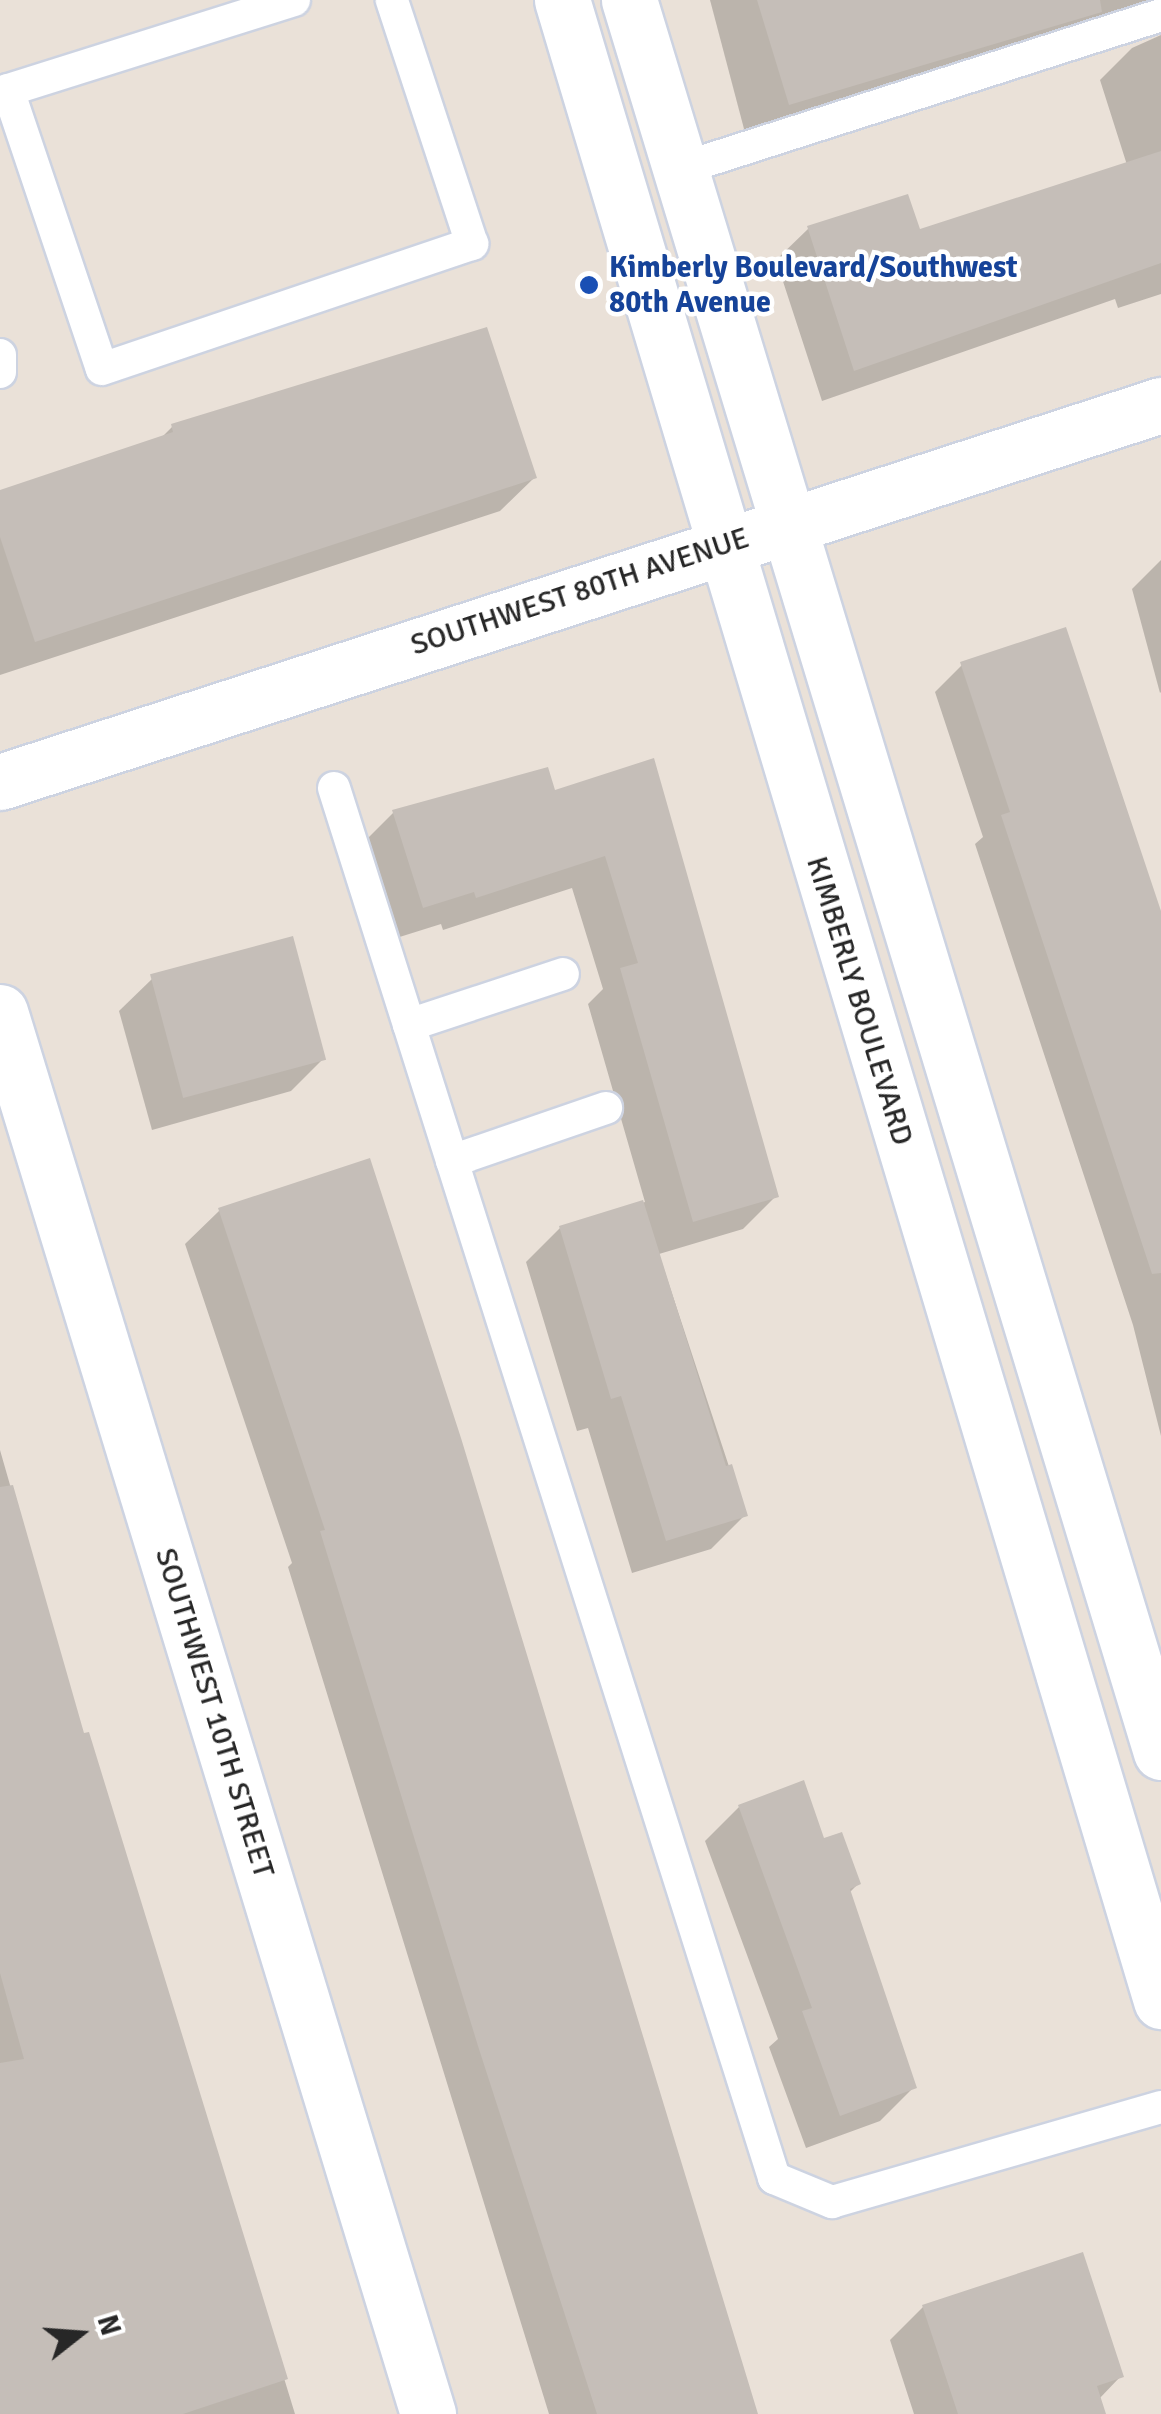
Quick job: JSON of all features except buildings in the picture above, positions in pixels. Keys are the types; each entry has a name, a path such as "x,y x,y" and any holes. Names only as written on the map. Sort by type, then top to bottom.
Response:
{"street":[{"name":"KIMBERLY BOULEVARD","path":"562,0 721,546 1161,2000"},
{"path":"629,0 1161,1752"},
{"name":"SOUTHWEST 80TH AVENUE","path":"0,782 1161,405"},
{"name":"SOUTHWEST 10TH STREET","path":"0,1012 428,2414"}],"lane":[{"path":"294,0 8,90 102,369 472,244 392,0"},
{"path":"680,169 1161,15"},
{"path":"0,355 0,372"},
{"path":"334,788 774,2178 832,2202 1161,2107"},
{"path":"410,1024 563,974"},
{"path":"452,1161 606,1108"}],"place":[{"name":"Kimberly Boulevard/Southwest 80th Avenue","path":"589,285"}]}
